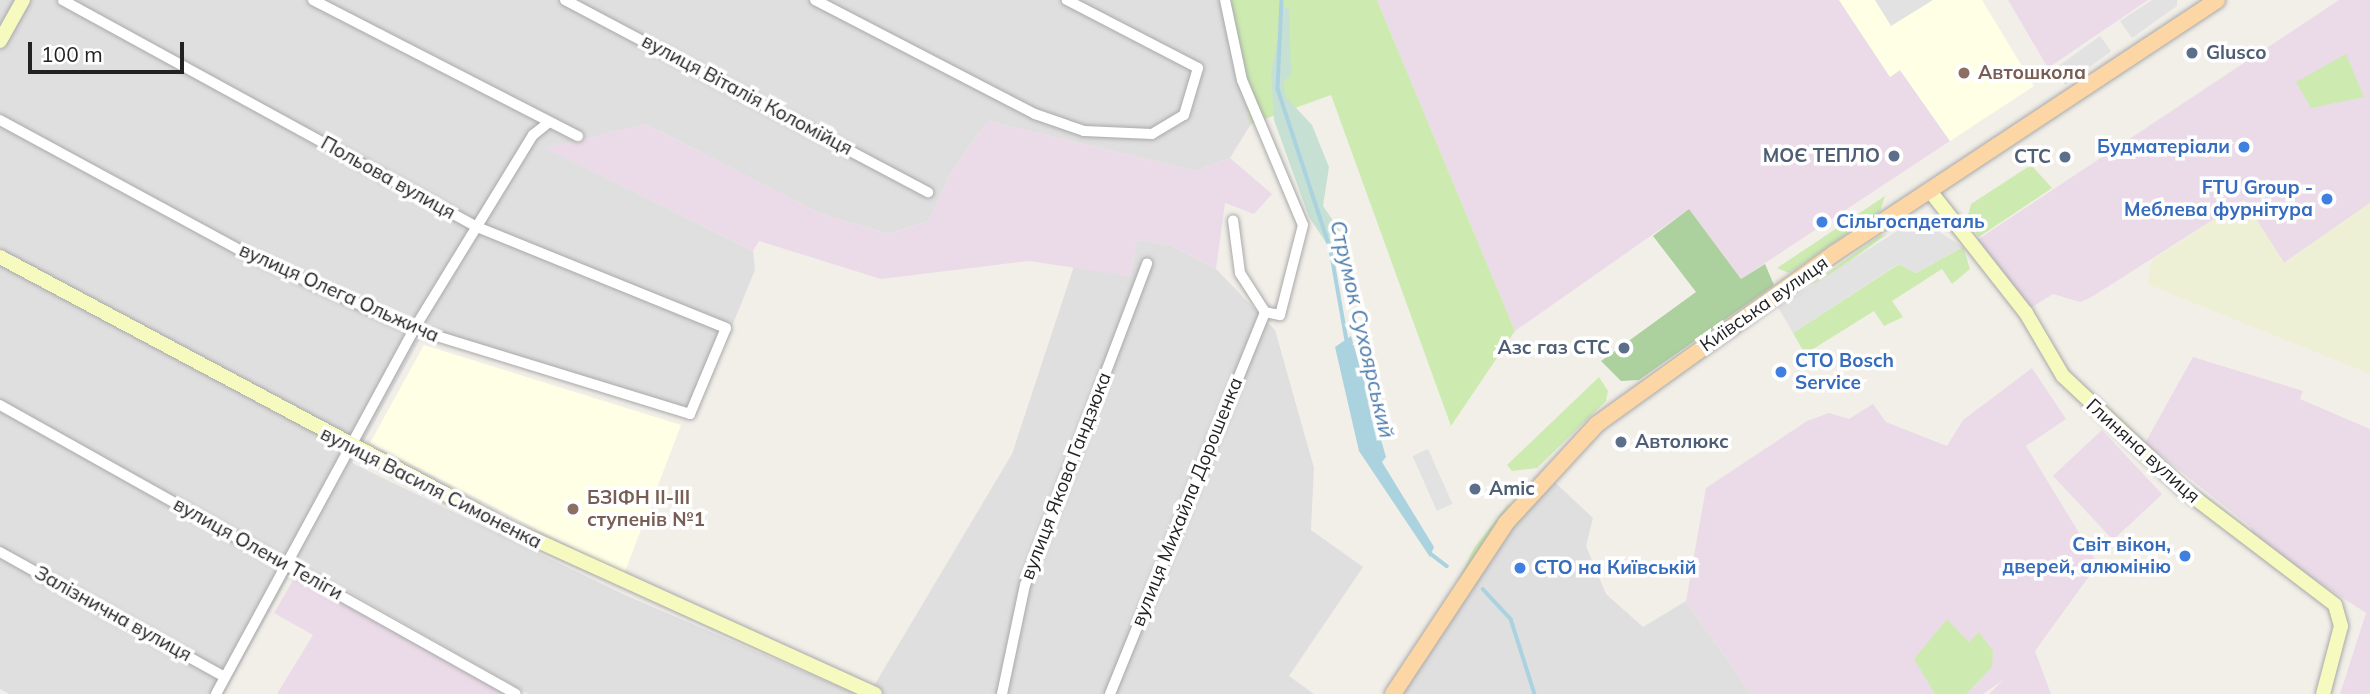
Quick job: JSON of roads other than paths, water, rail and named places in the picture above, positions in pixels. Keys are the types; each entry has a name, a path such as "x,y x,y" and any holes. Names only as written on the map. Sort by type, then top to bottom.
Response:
{"main road":[{"name":"Київська вулиця","path":"1393,694 1506,523 1571,449 1667,372 1930,191 2217,0"}],"street":[{"path":"0,41 23,0"},
{"name":"Польова вулиця","path":"63,0 477,227 726,328"},
{"path":"313,0 548,123 578,136"},
{"name":"вулиця Віталія Коломійця","path":"565,0 928,192"},
{"path":"815,0 1035,114 1084,131 1152,135 1184,115 1198,68 1067,0"},
{"path":"1225,0 1242,80 1303,225 1280,315 1265,312 1240,273 1233,220"},
{"name":"вулиця Олега Ольжича","path":"0,120 247,254 414,329 690,414 726,328"},
{"path":"216,694 414,329 533,135 548,123"},
{"name":"Глиняна вулиця","path":"1930,191 2026,313 2063,376 2183,489 2335,605 2341,626 2323,694"},
{"name":"вулиця Василя Симоненка","path":"0,257 350,448 635,591 875,694"},
{"name":"вулиця Якова Гандзюка","path":"1002,694 1025,585 1147,263"},
{"name":"вулиця Михайла Дорошенка","path":"1110,694 1265,312"},
{"name":"вулиця Олени Теліги","path":"0,405 516,694"},
{"name":"Залізнична вулиця","path":"0,552 225,677"}],"water":[{"path":"1351,336 1386,457 1382,462 1434,547 1430,557 1359,451 1335,347"}],"waterway":[{"name":"Струмок Сухоярський","path":"1282,0 1278,89 1331,250 1347,341"},
{"name":"Струмок Сухоярський","path":"1431,554 1447,566"},
{"name":"Струмок Сухоярський","path":"1483,589 1511,619 1535,694"}],"place":[{"name":"Glusco","path":"2192,53"},
{"name":"Автошкола","path":"1964,73"},
{"name":"Будматеріали","path":"2244,147"},
{"name":"МОЄ ТЕПЛО","path":"1894,156"},
{"name":"СТС","path":"2065,157"},
{"name":"FTU Group - Меблева фурнітура","path":"2327,199"},
{"name":"Сільгоспдеталь","path":"1822,222"},
{"name":"Азс газ СТС","path":"1624,348"},
{"name":"СТО Bosch Service","path":"1781,372"},
{"name":"Автолюкс","path":"1621,442"},
{"name":"Amic","path":"1475,489"},
{"name":"БЗІФН ІІ-ІІІ ступенів №1","path":"573,509"},
{"name":"Світ вікон, дверей, алюмінію","path":"2185,556"},
{"name":"СТО на Київській","path":"1520,568"}]}
